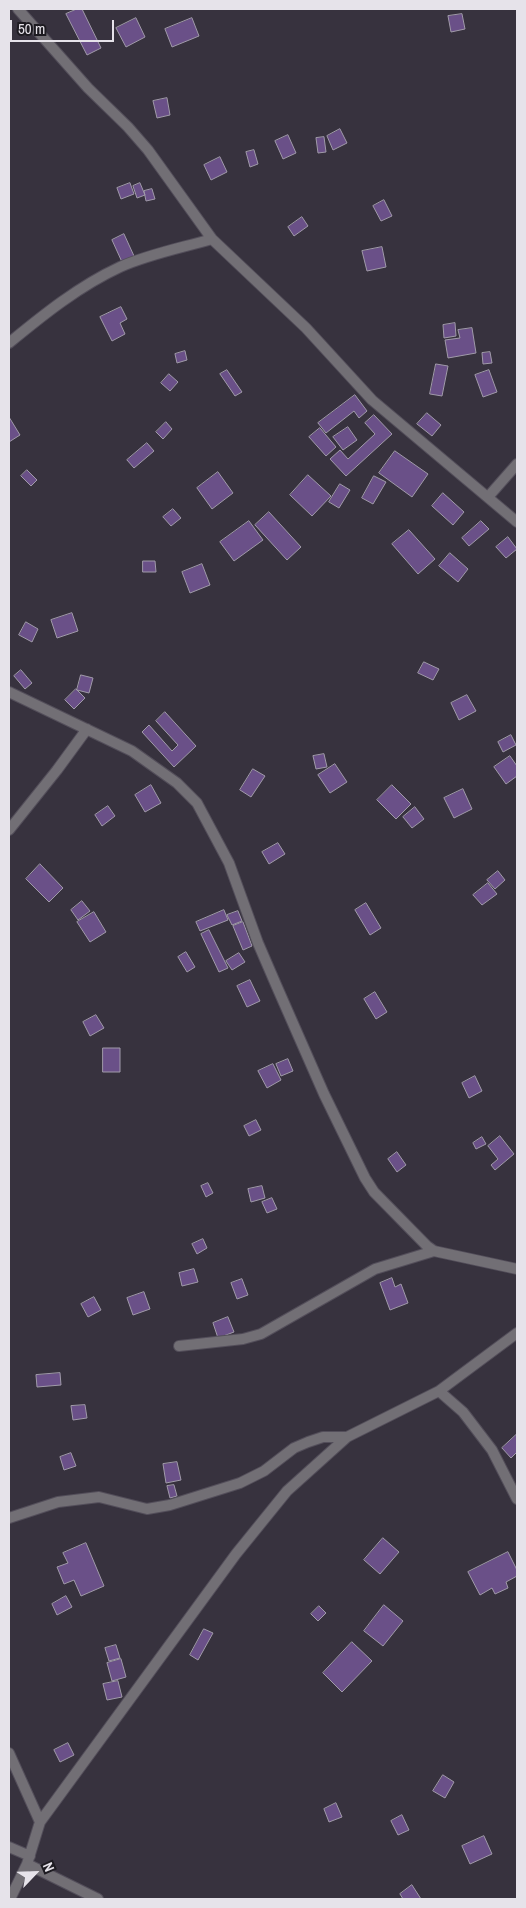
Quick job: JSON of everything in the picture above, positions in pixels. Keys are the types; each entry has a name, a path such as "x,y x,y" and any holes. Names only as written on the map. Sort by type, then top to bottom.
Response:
{"street":[{"path":"18,9 88,88 128,127 148,150 212,239 306,328 372,400 517,522"},
{"path":"9,343 40,317 82,289 120,268 148,257 212,239"},
{"path":"488,497 517,464"},
{"path":"9,692 132,751 178,783 197,803 229,862 258,943 324,1094 365,1178 374,1192 434,1251 517,1270"},
{"path":"9,830 87,729"},
{"path":"179,1346 224,1342 261,1334 375,1270 434,1251"},
{"path":"10,1899 28,1860 40,1822 236,1554 286,1491 347,1437 439,1391 517,1332"},
{"path":"439,1391 463,1412 492,1450 517,1499"},
{"path":"9,1518 58,1502 99,1497 147,1509 170,1505 240,1483 264,1471 294,1448 308,1442 323,1437 347,1437"},
{"path":"9,1753 40,1822"},
{"path":"9,1846 28,1860 98,1899"}],"building":[{"path":"82,9 101,48 87,55 66,14"},
{"path":"462,14 465,29 451,32 448,16"},
{"path":"136,18 145,37 126,47 116,28"},
{"path":"192,18 199,36 172,47 165,29"},
{"path":"167,98 170,115 157,118 153,101"},
{"path":"340,129 347,143 333,150 327,136"},
{"path":"288,135 296,153 283,159 275,141"},
{"path":"324,137 326,152 318,153 316,138"},
{"path":"254,150 258,164 250,167 246,152"},
{"path":"220,157 227,172 211,180 204,165"},
{"path":"130,183 134,194 121,199 117,188"},
{"path":"140,183 145,195 137,198 133,186"},
{"path":"152,189 155,199 146,201 144,191"},
{"path":"384,200 392,216 381,221 373,206"},
{"path":"302,217 308,226 294,236 288,227"},
{"path":"124,234 134,256 122,262 112,240"},
{"path":"382,247 386,267 367,271 362,251"},
{"path":"121,307 127,319 120,323 125,334 112,341 100,317"},
{"path":"455,323 456,336 444,338 443,325"},
{"path":"472,328 476,353 448,358 445,340 460,338 458,330"},
{"path":"185,351 187,360 177,363 175,354"},
{"path":"490,352 492,363 483,364 482,353"},
{"path":"436,364 448,366 442,396 430,394"},
{"path":"227,370 242,392 235,396 220,374"},
{"path":"489,370 497,392 483,397 475,375"},
{"path":"169,374 178,382 170,391 161,383"},
{"path":"355,395 367,411 359,418 354,411 326,433 318,423"},
{"path":"427,413 441,425 432,436 417,424"},
{"path":"374,415 392,434 346,476 330,459 340,450 348,459 375,434 365,423"},
{"path":"9,417 20,435 9,442"},
{"path":"166,422 172,429 163,439 156,432"},
{"path":"348,427 357,440 343,450 333,437"},
{"path":"320,428 336,447 326,456 309,437"},
{"path":"147,443 154,451 134,468 127,460"},
{"path":"395,451 428,474 412,497 379,473"},
{"path":"27,470 37,480 31,486 21,476"},
{"path":"218,472 233,493 212,509 197,488"},
{"path":"308,475 331,496 312,516 290,495"},
{"path":"374,476 386,482 373,504 362,498"},
{"path":"340,484 350,490 339,508 329,502"},
{"path":"443,493 464,512 453,525 432,506"},
{"path":"173,509 181,518 171,526 163,517"},
{"path":"269,512 301,547 287,560 255,525"},
{"path":"249,521 263,540 234,561 220,542"},
{"path":"481,521 489,529 469,546 462,538"},
{"path":"409,530 435,559 418,574 392,544"},
{"path":"508,537 517,549 506,558 496,547"},
{"path":"450,553 468,569 458,582 439,566"},
{"path":"143,561 155,561 156,572 143,572"},
{"path":"202,564 210,585 190,593 182,572"},
{"path":"72,613 78,631 57,638 51,620"},
{"path":"26,622 38,629 32,642 19,635"},
{"path":"424,662 439,669 433,680 418,673"},
{"path":"21,670 32,683 25,689 14,676"},
{"path":"81,675 93,678 89,693 77,690"},
{"path":"76,689 85,698 74,709 65,700"},
{"path":"467,695 476,711 459,720 451,703"},
{"path":"165,712 196,746 174,767 142,732 149,725 172,751 178,745 156,721"},
{"path":"511,735 516,745 503,752 498,742"},
{"path":"324,754 327,767 316,769 313,756"},
{"path":"510,756 517,766 517,776 506,784 494,767"},
{"path":"335,764 347,782 330,793 318,775"},
{"path":"253,769 265,776 251,797 240,790"},
{"path":"151,785 161,803 145,812 135,795"},
{"path":"392,785 411,804 396,819 377,800"},
{"path":"463,789 472,809 454,818 444,798"},
{"path":"108,806 115,816 102,826 95,815"},
{"path":"415,807 424,819 412,828 403,817"},
{"path":"278,843 285,854 269,864 262,852"},
{"path":"40,864 63,888 49,902 26,879"},
{"path":"498,871 505,880 495,889 487,880"},
{"path":"488,883 497,894 482,905 473,895"},
{"path":"82,901 90,911 78,920 71,910"},
{"path":"366,903 381,928 370,935 355,910"},
{"path":"224,910 228,920 200,931 196,922"},
{"path":"238,911 242,921 232,925 227,915"},
{"path":"94,912 106,932 90,942 77,922"},
{"path":"243,922 252,946 243,950 233,926"},
{"path":"209,930 228,968 219,972 201,934"},
{"path":"186,952 195,967 187,972 178,957"},
{"path":"239,953 245,962 232,970 226,961"},
{"path":"250,980 260,1001 247,1007 237,986"},
{"path":"375,992 387,1012 376,1019 364,999"},
{"path":"96,1015 104,1028 90,1036 83,1022"},
{"path":"103,1048 120,1048 120,1072 103,1072"},
{"path":"288,1059 293,1071 281,1076 276,1064"},
{"path":"273,1064 281,1080 267,1088 258,1071"},
{"path":"475,1076 482,1091 469,1098 462,1083"},
{"path":"256,1120 261,1130 249,1136 244,1126"},
{"path":"500,1136 514,1154 495,1170 491,1165 498,1159 488,1146"},
{"path":"482,1137 486,1144 476,1149 473,1143"},
{"path":"397,1152 406,1165 397,1172 388,1159"},
{"path":"208,1183 213,1193 206,1197 201,1186"},
{"path":"262,1186 265,1198 251,1202 248,1189"},
{"path":"272,1198 277,1209 267,1213 262,1202"},
{"path":"203,1239 207,1248 197,1254 192,1244"},
{"path":"194,1269 198,1282 182,1286 179,1273"},
{"path":"392,1278 395,1287 401,1284 408,1303 390,1310 380,1283"},
{"path":"242,1279 248,1295 237,1299 231,1283"},
{"path":"144,1292 150,1309 133,1315 127,1298"},
{"path":"94,1297 101,1310 88,1317 81,1304"},
{"path":"228,1317 234,1332 218,1338 213,1323"},
{"path":"60,1373 61,1385 37,1387 36,1375"},
{"path":"85,1405 87,1418 73,1420 71,1406"},
{"path":"517,1434 517,1452 511,1458 502,1448"},
{"path":"71,1453 76,1466 64,1470 60,1457"},
{"path":"177,1462 181,1480 166,1483 163,1464"},
{"path":"174,1485 177,1496 170,1498 167,1486"},
{"path":"383,1538 399,1552 380,1574 364,1560"},
{"path":"86,1543 104,1586 81,1596 74,1580 64,1584 57,1567 68,1563 63,1553"},
{"path":"508,1552 517,1570 517,1576 506,1582 508,1588 495,1594 492,1588 480,1595 468,1572"},
{"path":"66,1596 72,1607 57,1615 52,1604"},
{"path":"384,1605 403,1621 383,1646 364,1631"},
{"path":"319,1606 326,1613 318,1621 311,1614"},
{"path":"204,1629 213,1633 198,1660 190,1655"},
{"path":"352,1642 372,1661 342,1692 323,1673"},
{"path":"116,1645 120,1658 109,1661 105,1648"},
{"path":"121,1659 126,1677 112,1681 107,1663"},
{"path":"118,1681 122,1697 107,1700 103,1684"},
{"path":"68,1743 74,1755 60,1762 54,1750"},
{"path":"443,1775 454,1782 445,1798 433,1791"},
{"path":"336,1803 342,1817 329,1822 324,1809"},
{"path":"402,1815 409,1830 398,1835 391,1821"},
{"path":"484,1836 492,1854 470,1864 462,1846"},
{"path":"412,1885 421,1899 403,1899 400,1894"}]}
